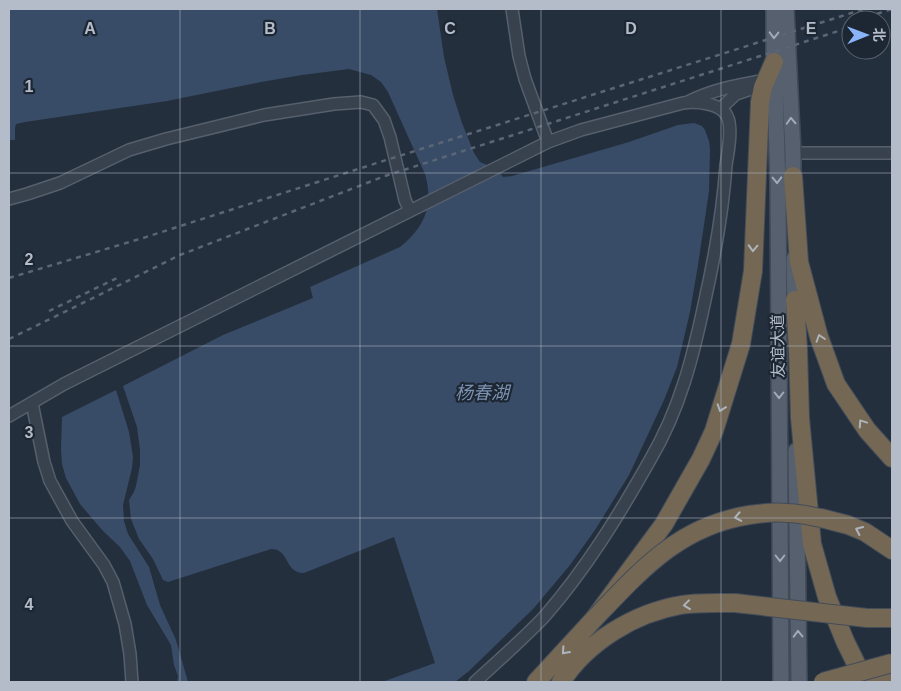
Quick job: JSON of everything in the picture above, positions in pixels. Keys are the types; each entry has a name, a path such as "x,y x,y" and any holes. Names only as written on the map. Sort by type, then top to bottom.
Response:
{"highway":[{"path":"594,619 664,524 701,459 721,409 741,344 753,271 760,102 764,83 774,62"},
{"path":"793,176 799,262 819,337 836,384 868,430 892,458"},
{"path":"794,300 800,418 812,544 827,597 845,642 865,682"},
{"path":"536,682 633,578 658,556 685,537 722,520 761,513 803,514 848,525 865,532 892,550"},
{"path":"561,682 569,670 590,648 623,626 652,613 680,605 735,603 867,618 892,618"},
{"path":"823,682 892,663"},
{"path":"872,682 892,676"}],"main road":[{"name":"友谊大道","path":"774,9 778,184 781,682"},
{"name":"友谊大道","path":"786,9 793,152 799,682"}],"street":[{"path":"512,9 519,56 525,79 548,142"},
{"path":"9,416 64,384 548,142 590,127 688,102 718,89 764,83"},
{"path":"720,109 736,94 764,83"},
{"path":"9,199 60,183 129,150 157,142 264,115 334,104 361,102 373,105 384,120 390,136 405,200 411,210"},
{"path":"475,682 544,616 574,579 610,527 651,458 668,425 687,377 712,269 724,194 729,132 728,117 725,112 708,104 688,102"},
{"path":"793,152 892,153"},
{"path":"32,403 44,462 50,481 72,521 104,565 113,582 126,624 132,682"}],"water":[{"name":"杨春湖","path":"9,9 437,9 444,57 462,123 474,153 480,162 497,169 503,177 629,142 678,125 694,123 702,126 705,130 710,149 709,191 698,265 690,312 677,367 664,400 629,475 595,530 570,565 534,608 469,671 455,682 382,682 435,663 394,537 304,573 293,569 281,553 271,549 168,582 163,580 153,559 139,539 131,519 129,500 136,486 140,465 140,450 137,427 123,386 223,335 313,298 310,287 400,247 416,232 428,205 428,185 425,174 388,92 381,82 371,75 349,69 261,82 167,101 25,122 16,124 15,140 9,140"},
{"path":"116,390 129,432 133,457 123,505 124,521 128,534 149,567 160,605 176,640 188,682 177,682 178,676 171,645 147,605 130,561 120,547 103,531 80,504 66,478 62,464 62,417"}],"railway":[{"path":"9,278 143,238 864,9"},
{"path":"9,339 180,255 385,176 841,30"},
{"path":"49,311 117,278"}]}
